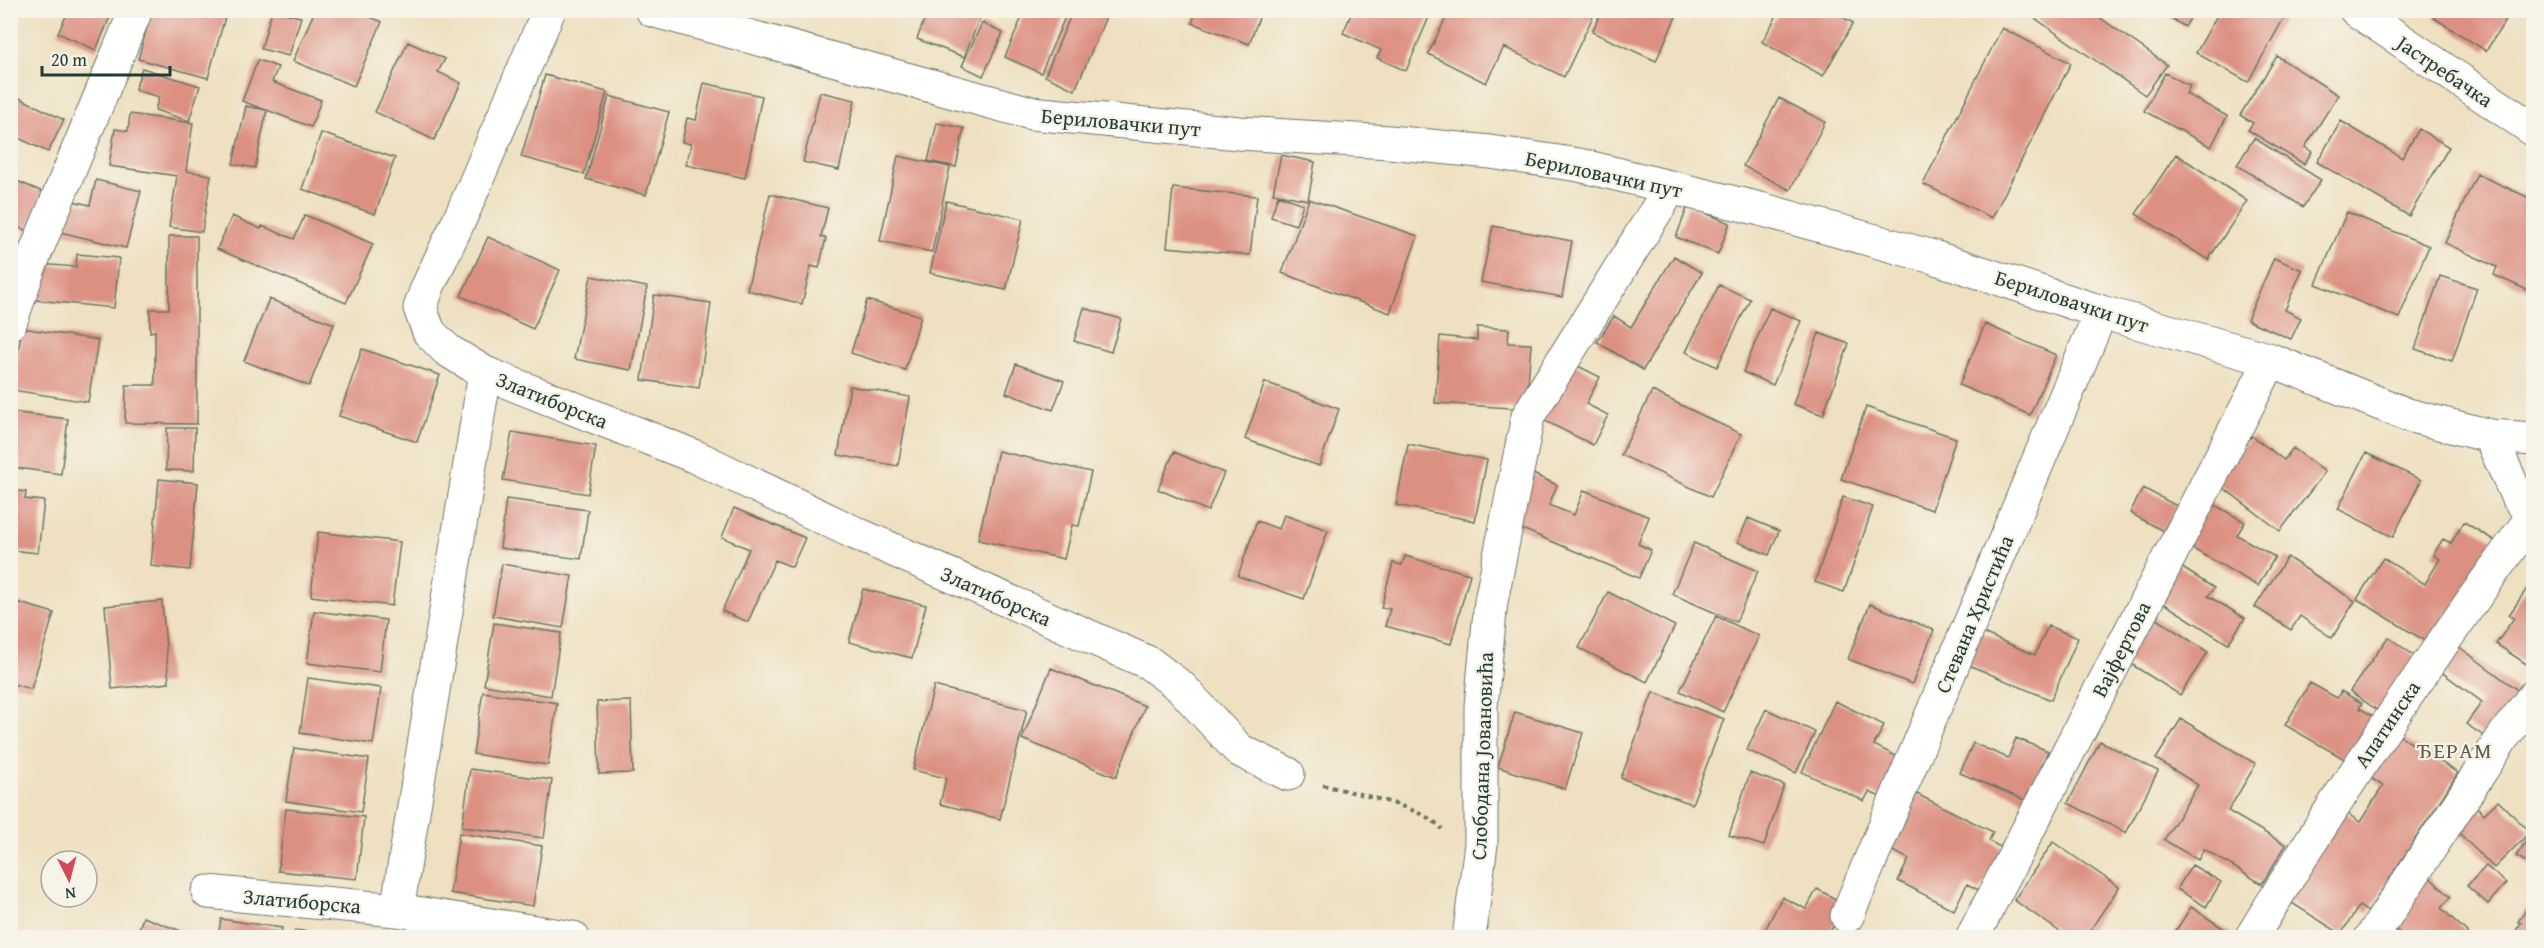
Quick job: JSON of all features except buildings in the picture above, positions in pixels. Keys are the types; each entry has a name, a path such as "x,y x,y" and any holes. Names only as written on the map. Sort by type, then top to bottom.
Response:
{"street":[{"path":"10,323 29,268 136,10"},
{"name":"Златиборска","path":"549,10 463,212 428,286 420,308 429,332 447,350 485,373 696,457 865,538 1149,663 1181,687 1239,750 1288,774"},
{"name":"Бериловачки пут","path":"652,10 1031,113 1239,133 1389,142 1490,152 1580,165 1933,257 2101,312 2271,360 2408,415 2490,436 2534,439"},
{"name":"Јастребачка","path":"2356,10 2534,130"},
{"name":"Слободана Јовановића","path":"1469,938 1481,844 1481,706 1491,601 1528,417 1671,187"},
{"name":"Стевана Христића","path":"1847,916 2101,312"},
{"name":"Вајфертова","path":"1972,938 2271,360"},
{"name":"Златиборска","path":"397,910 485,373"},
{"path":"2490,436 2517,496 2533,517"},
{"name":"Апатинска","path":"2251,938 2316,830 2458,619 2533,517"},
{"path":"2371,938 2503,737 2534,696"},
{"name":"Златиборска","path":"208,892 397,910 573,938"}],"path":[{"path":"1288,774 1404,807 1437,823 1450,839 1464,845 1481,844"}],"district":[{"name":"ЂЕРАМ","path":"2455,750"}]}
